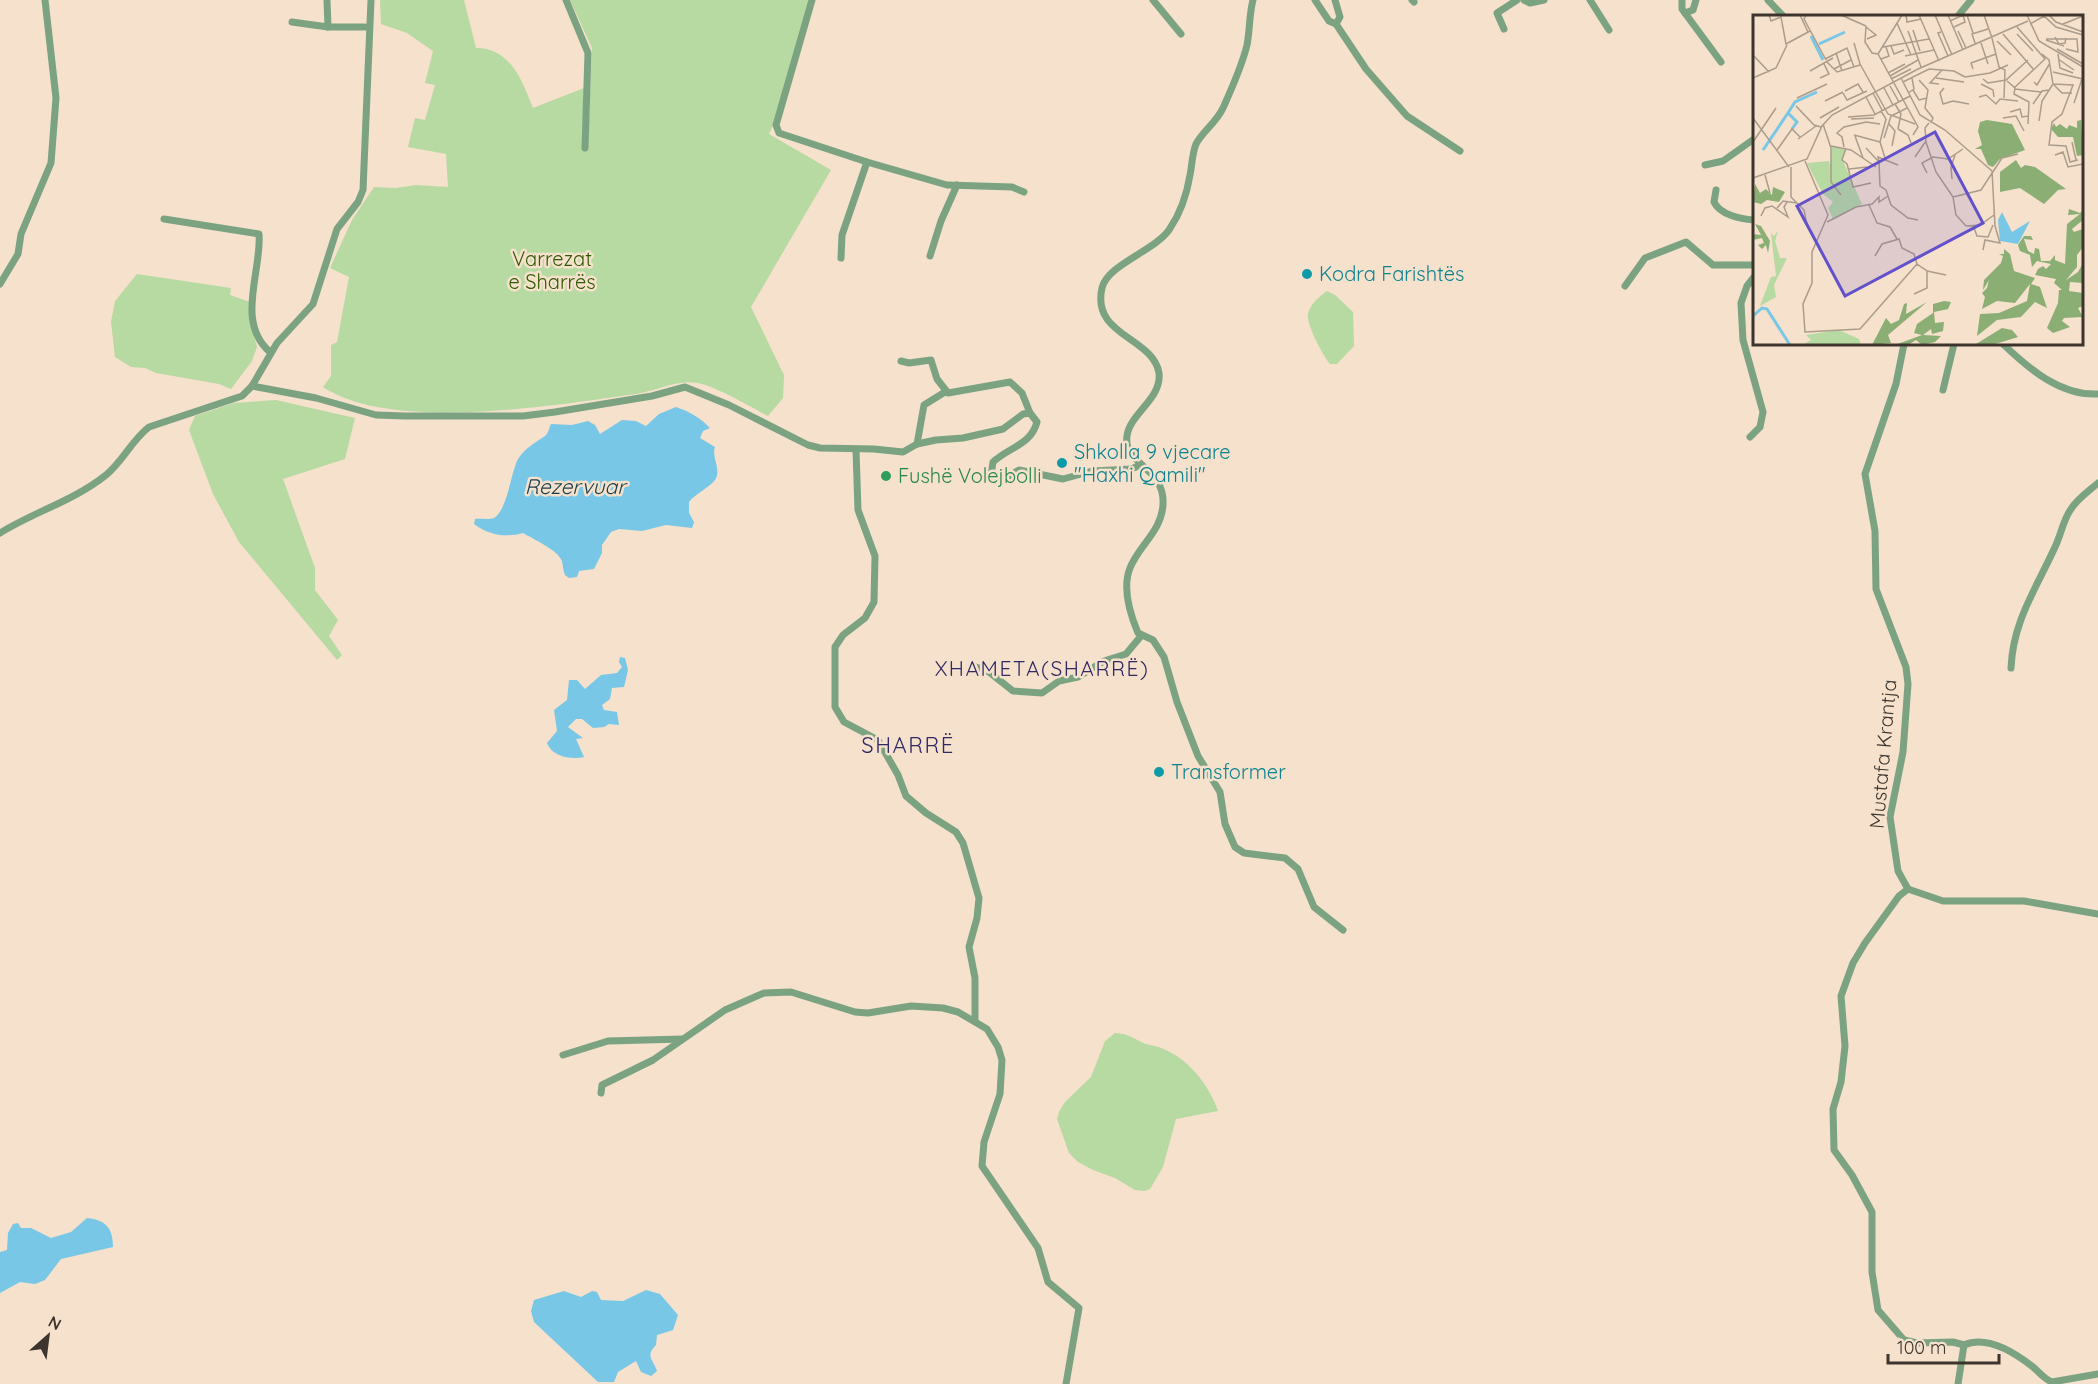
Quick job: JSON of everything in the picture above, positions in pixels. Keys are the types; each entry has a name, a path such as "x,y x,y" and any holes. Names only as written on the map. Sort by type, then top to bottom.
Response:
{"street":[{"path":"0,284 18,254 21,234 51,164 56,98 45,0"},
{"path":"327,0 328,27"},
{"path":"0,533 28,516 87,488 105,476 149,427 171,417 233,400 252,386 270,352 313,304 337,229 358,202 363,190 371,0"},
{"path":"566,0 588,53 585,148"},
{"path":"812,0 776,129 780,134 867,162 957,185 1012,187 1024,192"},
{"path":"1153,0 1181,34"},
{"path":"1253,0 1241,63 1215,123 1197,144 1187,188 1177,216 1159,242 1110,275 1102,289 1104,311 1111,324 1120,335 1147,352 1157,365 1157,388 1127,434 1130,452 1141,465 1156,476 1162,493 1163,506 1156,528 1131,566 1126,584 1133,621 1141,636 1158,645 1164,657 1177,702 1198,756 1220,792 1226,824 1235,847 1244,853 1277,855 1292,863 1298,869 1314,907 1343,930"},
{"path":"1315,0 1329,21 1336,24 1366,69 1407,116 1460,151"},
{"path":"1335,0 1340,17 1336,24"},
{"path":"1504,29 1497,14 1517,0"},
{"path":"1524,0 1530,3 1544,0"},
{"path":"1590,0 1609,30"},
{"path":"1682,0 1682,9 1721,62"},
{"path":"1685,13 1693,10 1696,0"},
{"path":"1768,0 1781,15"},
{"path":"1959,15 1971,0"},
{"path":"292,22 328,27 365,27"},
{"path":"1705,165 1723,161 1753,140"},
{"path":"841,258 842,235 867,162"},
{"path":"930,256 941,221 957,185"},
{"path":"1716,190 1714,202 1719,209 1736,217 1753,220"},
{"path":"164,219 259,234 253,284 253,319 259,340 270,352"},
{"path":"1625,286 1645,258 1686,242 1713,265 1753,265"},
{"path":"1750,437 1760,427 1763,412 1743,340 1741,303 1747,286 1753,279"},
{"name":"Mustafa Krantja","path":"1904,345 1896,384 1864,474 1875,531 1876,589 1906,667 1908,684 1903,752 1890,817 1898,871 1908,889"},
{"path":"1943,390 1954,345"},
{"path":"2004,345 2042,378 2075,391 2098,394"},
{"path":"901,361 909,363 931,360 945,392"},
{"path":"917,444 924,405 945,392 967,392 1005,381 1019,389 1030,413 1037,422 1029,439 993,462 991,474 997,480 1002,480 1019,470 1064,479 1092,471 1131,469 1141,465"},
{"path":"252,386 316,398 376,415 405,416 523,416 652,396 685,387 729,405 808,445 856,450 874,448 903,452 917,444 963,438 1003,429 1023,414 1030,413"},
{"path":"856,450 858,510 875,556 874,602 865,618 843,635 835,647 835,707 844,722 878,740 898,775 906,796 926,813 956,832 963,843 979,898 977,918 969,947 975,978 975,1021"},
{"path":"2011,668 2012,643 2022,614 2056,546 2065,520 2078,500 2098,483"},
{"path":"976,667 989,672 1013,691 1042,693 1059,681 1078,677 1104,661 1126,654 1141,636"},
{"path":"2098,914 2033,901 1943,901 1908,889 1899,896 1865,943 1853,963 1841,996 1845,1046 1841,1082 1833,1109 1834,1150 1852,1175 1872,1212 1872,1272 1878,1310 1904,1340 1917,1343 1953,1342 1964,1346 1975,1340 1992,1343 2024,1360 2052,1382 2098,1374"},
{"path":"601,1093 602,1085 653,1060 724,1010 764,993 778,991 809,996 855,1012 868,1013 911,1005 929,1006 958,1012 975,1021 987,1029 998,1047 1002,1060 1000,1094 984,1142 982,1166 1038,1248 1048,1282 1079,1308 1066,1384"},
{"path":"563,1054 608,1041 682,1039"},
{"path":"1958,1384 1964,1346"}],"green space":[{"name":"Varrezat e Sharrës","path":"380,0 464,0 476,48 488,49 507,60 519,77 533,108 584,88 582,141 588,141 592,48 570,0 810,0 778,114 769,134 831,170 751,307 784,375 783,398 768,416 714,388 690,382 644,393 602,399 475,412 390,409 353,401 323,387 331,376 331,345 337,342 349,277 330,268 352,220 374,187 396,188 416,185 448,187 446,154 408,147 415,118 425,120 435,85 425,83 433,51 407,33 381,24"},
{"path":"137,274 231,288 230,295 250,302 251,324 257,347 252,361 231,389 219,384 131,367 115,357 111,322 115,301"},
{"path":"1327,291 1335,295 1353,312 1354,346 1337,364 1330,364 1327,360 1308,319 1309,310 1313,304"},
{"path":"276,400 355,418 345,459 283,479 315,568 315,590 338,620 329,636 342,655 337,660 239,542 213,494 189,430 195,416 234,403"},
{"path":"1115,1033 1161,1048 1183,1060 1208,1089 1218,1111 1176,1119 1163,1167 1150,1189 1145,1191 1135,1190 1115,1178 1078,1162 1069,1153 1057,1119 1065,1102 1091,1077 1105,1041"}],"water":[{"name":"Rezervuar","path":"676,407 694,415 710,428 703,431 700,438 715,447 717,476 709,486 689,502 689,513 694,522 692,528 666,525 642,531 619,529 611,532 602,545 602,553 594,569 579,571 577,577 569,578 565,575 560,557 539,542 523,533 497,534 485,531 474,524 475,519 492,519 498,514 518,459 527,448 546,435 551,424 572,425 588,421 595,425 600,434 622,420 636,421 646,426 659,414"},
{"path":"620,657 625,658 628,670 624,687 612,688 610,699 602,705 604,710 617,712 619,725 609,724 593,728 582,719 576,719 568,727 583,738 576,739 584,757 568,758 553,752 547,743 557,731 554,710 567,700 569,680 577,680 585,689 601,675 617,673 622,667 619,662"},
{"path":"87,1218 107,1226 112,1235 113,1247 61,1259 45,1280 35,1284 20,1282 0,1293 0,1252 7,1250 8,1233 13,1224 18,1223 21,1228 31,1228 51,1238 71,1232"},
{"path":"646,1290 660,1294 678,1315 673,1330 657,1335 656,1345 650,1355 657,1371 651,1376 641,1372 636,1361 618,1372 614,1382 598,1382 534,1322 531,1311 534,1300 564,1291 581,1297 592,1291 597,1292 601,1300 623,1301"}],"place":[{"name":"Kodra Farishtës","path":"1307,274"},
{"name":"Shkolla 9 vjecare \"Haxhi Qamili\"","path":"1062,463"},
{"name":"Fushë Volejbolli","path":"886,476"},
{"name":"Transformer","path":"1159,772"}],"district":[{"name":"XHAMETA(SHARRË)","path":"1042,669"},
{"name":"SHARRË","path":"908,745"}]}
